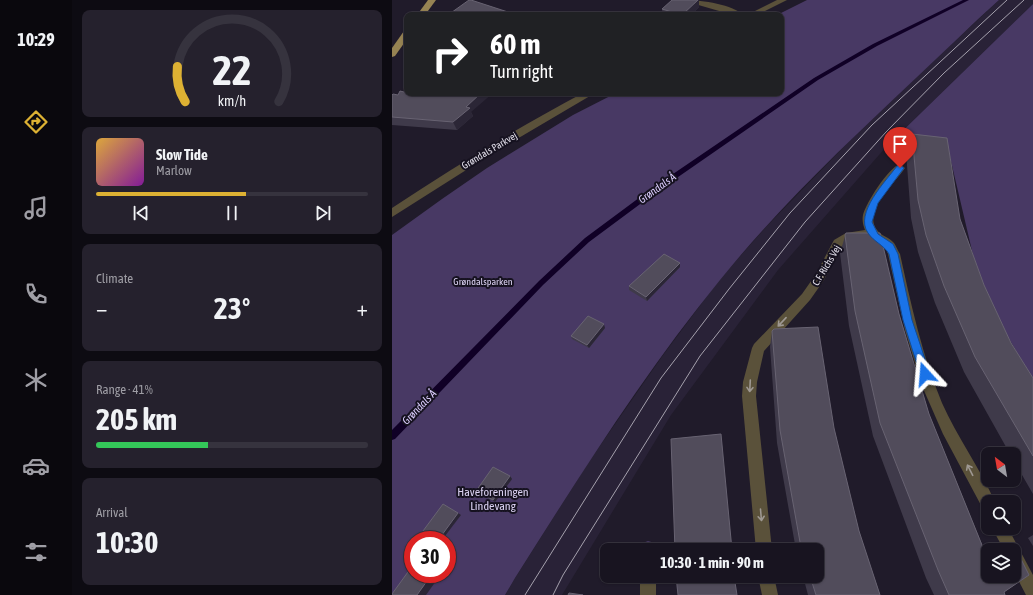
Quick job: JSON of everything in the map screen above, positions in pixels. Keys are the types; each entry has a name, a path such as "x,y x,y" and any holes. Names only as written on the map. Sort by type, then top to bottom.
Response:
{"main road":[{"path":"423,12 432,0"},
{"path":"392,54 404,38"}],"street":[{"path":"691,0 734,12"},
{"path":"757,12 783,0"},
{"name":"Grøndals Parkvej","path":"392,212 469,162 584,96"},
{"path":"900,168 874,202 868,222 870,230 875,236 890,246 894,254 908,320 925,374 937,405 983,495"},
{"name":"C.F. Richs Vej","path":"763,543 749,396 751,376 758,348 806,297 820,277 838,243 844,238 857,234 868,234 875,236"},
{"path":"1021,569 1033,592"},
{"path":"767,583 770,595"}],"shaded area":[{"path":"999,0 1033,0 1033,4 886,147 778,270 671,415 562,595 505,595 588,463 661,358 719,280 766,227 865,125"}],"green space":[{"path":"807,0 999,0 865,126 790,201 720,280 692,315 613,426 563,502 505,595 392,595 392,235 487,168 573,115 610,96 784,96 783,12"},
{"path":"1033,4 1033,381 981,289 950,157 886,147"},
{"path":"648,541 655,543 643,543"}],"building":[{"path":"471,0 508,12 452,12"},
{"path":"672,0 698,0 685,12 672,12 662,9"},
{"path":"400,91 404,92 404,96 478,96 466,107 470,108 453,122 392,117 392,95 398,95"},
{"path":"912,134 947,138 960,219 984,285 1011,343 1033,378 1033,456 975,357 944,286 926,235 918,200"},
{"path":"846,233 880,233 899,314 929,414 981,543 981,583 1017,583 1004,592 1005,595 949,595 880,423 855,311 845,235"},
{"path":"664,254 680,263 646,297 629,286"},
{"path":"588,316 604,324 587,345 571,336"},
{"path":"818,327 834,428 859,531 880,595 816,595 812,583 824,583 824,543 800,542 780,430 772,331 774,329"},
{"path":"721,434 731,543 675,543 671,439"},
{"path":"493,467 510,476 493,500 476,491"},
{"path":"443,504 458,513 445,531 423,531"},
{"path":"1021,559 1029,575 1021,580"},
{"path":"404,577 404,583 426,583 417,595 392,594"},
{"path":"677,583 735,583 737,595 678,595"},
{"path":"569,593 583,595 568,595"}],"waterway":[{"name":"Grøndals Å","path":"392,436 541,283 587,240 653,191 816,79 875,45 967,0"}],"tram line":[{"path":"525,595 661,378 729,289 790,213 872,125 1007,0"},
{"path":"553,595 563,575 700,356 805,222 886,132 944,73 1024,0"}],"route":[{"path":"900,168 874,202 868,222 870,230 875,236 890,246 894,254 908,320 925,374"}],"park label":[{"name":"Grøndalsparken","path":"483,281"},
{"name":"Haveforeningen Lindevang","path":"493,499"}]}
